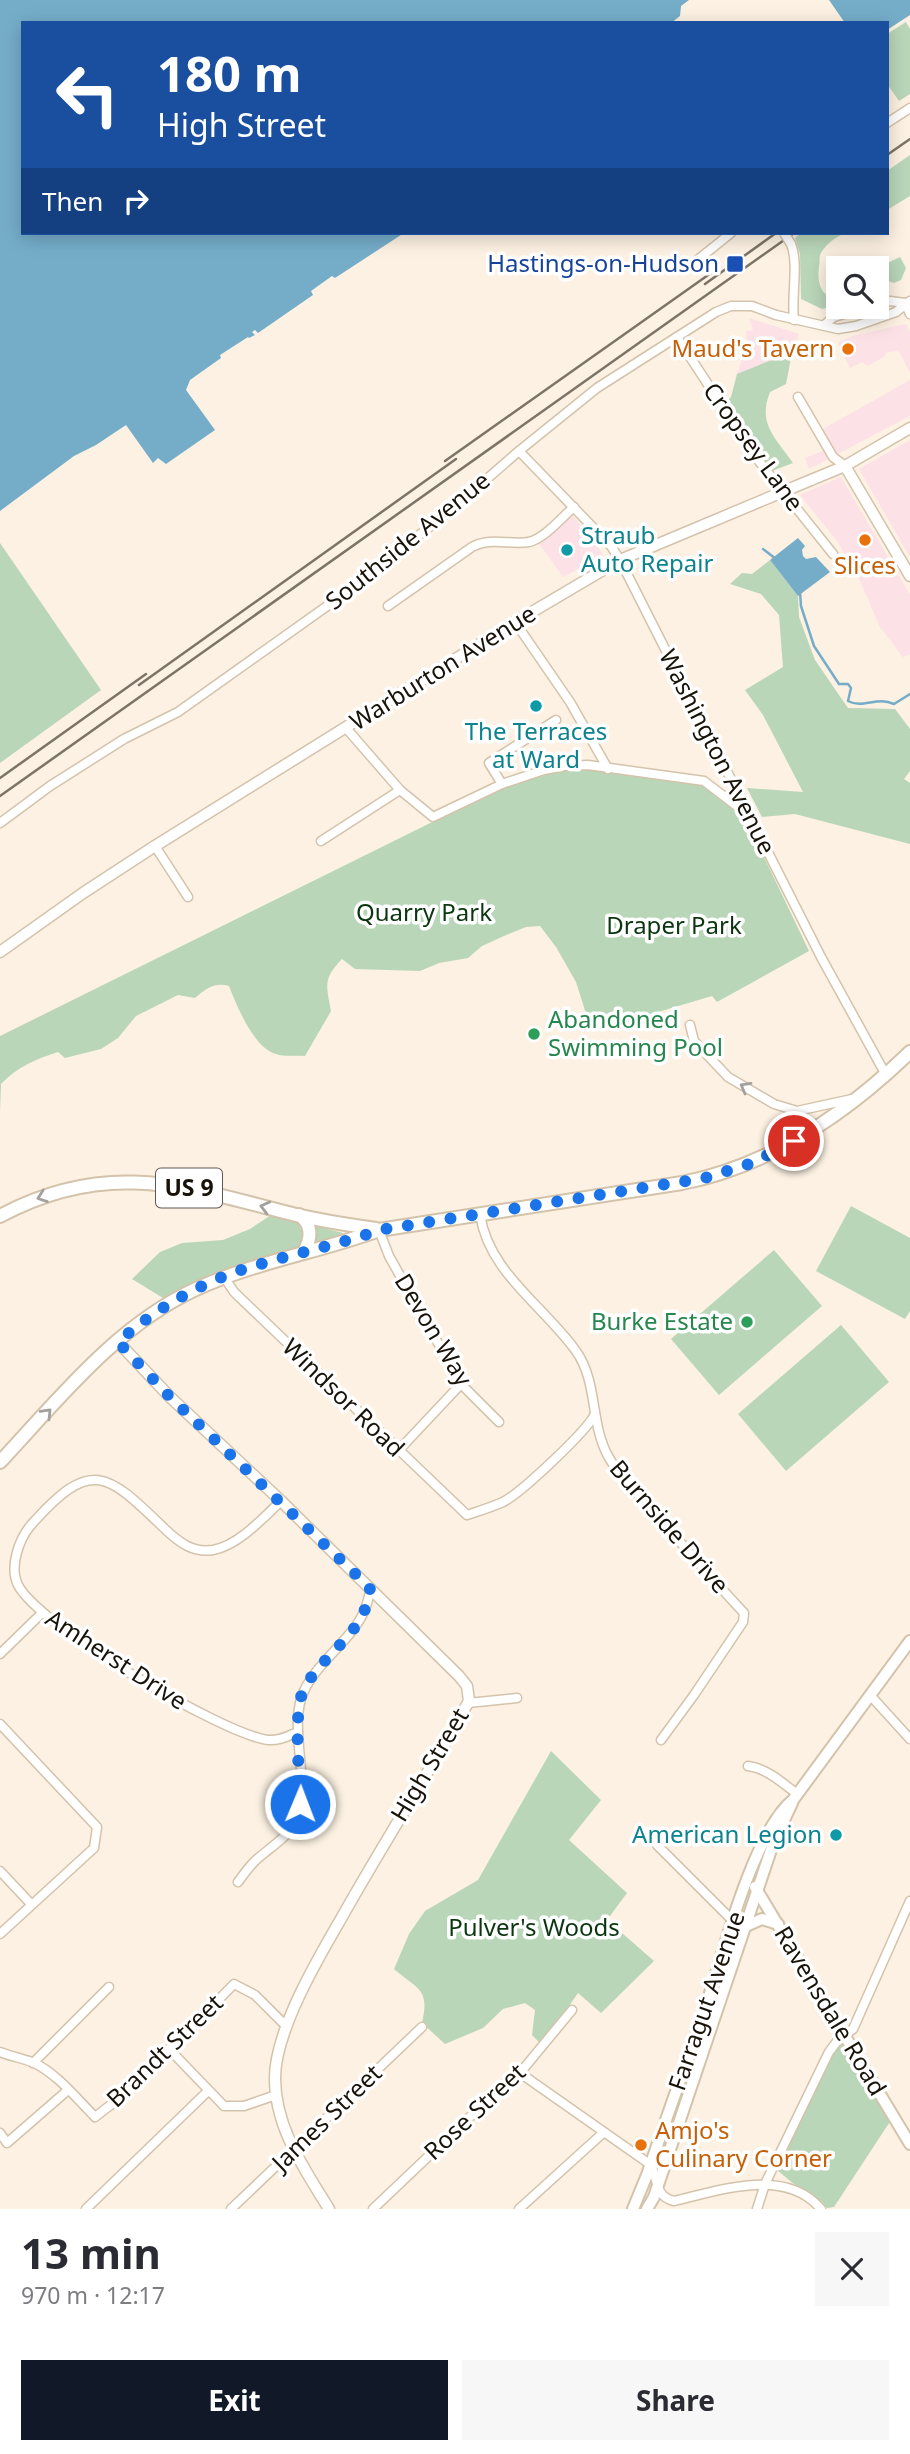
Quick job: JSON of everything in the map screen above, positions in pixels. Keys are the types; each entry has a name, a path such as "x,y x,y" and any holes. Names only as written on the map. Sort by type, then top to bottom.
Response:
{"main road":[{"name":"US 9","path":"0,1462 118,1342 173,1301 224,1277 379,1230 716,1175 752,1163 785,1147 855,1098 910,1052"},
{"name":"US 9","path":"0,1216 31,1201 67,1189 141,1181 197,1189 299,1215 379,1230"},
{"path":"299,1215 310,1231 304,1252"},
{"name":"Farragut Avenue","path":"632,2209 652,2169 733,1921 767,1831 910,1641"},
{"name":"Farragut Avenue","path":"647,2209 657,2188 718,2012 757,1891 795,1797"},
{"name":"Ravensdale Road","path":"748,1879 778,1924 910,2144"},
{"path":"746,1926 762,1919 778,1924"},
{"path":"705,2007 718,2012"},
{"path":"680,2081 692,2085"},
{"path":"669,2112 682,2116"}],"street":[{"path":"889,122 910,108"},
{"path":"690,266 729,235"},
{"path":"785,235 794,255 794,320"},
{"path":"889,301 908,302 910,314"},
{"name":"Southside Avenue","path":"0,823 50,786 124,739 178,712 337,599 450,511 597,388 716,312 731,306 752,306 794,320 838,329 896,313 908,302"},
{"path":"824,325 832,319"},
{"name":"Cropsey Lane","path":"677,337 754,455 833,554"},
{"path":"798,397 833,457 845,466 909,570"},
{"name":"Warburton Avenue","path":"0,952 155,846 515,622 620,560 845,466 910,428"},
{"name":"Washington Avenue","path":"519,451 611,546 620,560 824,963 886,1074"},
{"path":"388,606 472,547 495,541 531,541 574,507"},
{"path":"515,622 570,702 608,769"},
{"path":"502,784 489,763 556,720"},
{"path":"346,728 400,790 433,817 502,784 564,766 588,765 704,782 738,807 746,806"},
{"path":"321,841 400,790"},
{"path":"155,846 188,897"},
{"path":"690,1026 694,1041 728,1077 774,1104 797,1111 855,1098"},
{"name":"Burnside Drive","path":"480,1214 482,1232 512,1280 561,1332 582,1361 590,1381 601,1439 618,1472 744,1613 743,1622 661,1740"},
{"name":"Devon Way","path":"379,1230 389,1256 461,1384 499,1422"},
{"name":"Windsor Road","path":"224,1277 233,1292 467,1515 504,1501 524,1488 574,1439 595,1414"},
{"name":"High Street","path":"118,1342 170,1397 281,1501 459,1676 470,1693 468,1703 433,1765 391,1830 299,1996 276,2062 276,2095 282,2125 293,2150 329,2209"},
{"path":"398,1451 461,1384"},
{"name":"Amherst Drive","path":"281,1501 251,1529 227,1545 214,1550 202,1550 181,1544 135,1500 107,1480 81,1482 59,1496 29,1528 16,1554 15,1577 18,1586 42,1613 67,1633 209,1719 270,1741 298,1732"},
{"path":"238,1882 253,1863 290,1830 298,1818 298,1732 303,1691 330,1653 361,1617 370,1588"},
{"path":"0,1654 42,1613"},
{"path":"870,1695 910,1739"},
{"path":"468,1703 517,1698"},
{"path":"0,1724 97,1827 94,1848 0,1934"},
{"path":"748,1766 778,1779 795,1797"},
{"path":"657,1845 733,1921"},
{"path":"0,1871 32,1904"},
{"path":"757,2209 765,2184 829,2052 853,2029 910,1901"},
{"name":"Brandt Street","path":"68,2090 94,2117 130,2090 233,1984 255,1995 287,2027"},
{"path":"33,2063 109,1987"},
{"name":"Rose Street","path":"373,2209 514,2075 520,2073 572,2010"},
{"name":"James Street","path":"231,2209 422,2027"},
{"path":"169,2049 224,2106 244,2106 276,2095"},
{"path":"0,2052 45,2069 68,2090 7,2143 0,2133"},
{"path":"520,2073 652,2169 657,2188 665,2199 674,2202 765,2184 801,2194 821,2209"},
{"path":"86,2209 208,2091"},
{"path":"519,2209 603,2133"}],"shaded area":[{"path":"749,318 799,334 791,358 769,361 737,374 747,344 746,331 753,330"},
{"path":"906,324 910,332 910,372 898,350 886,353 868,366 862,362 850,368 838,342 856,335"},
{"path":"910,380 910,416 809,469 805,458 833,447 823,429"},
{"path":"910,440 910,557 859,469"},
{"path":"841,477 910,595 910,654 903,657 880,627 858,576 837,541 800,495"},
{"path":"570,513 595,541 603,556 563,577 538,542"}],"green space":[{"path":"906,22 910,29 910,94 899,101 889,87 889,33"},
{"path":"910,155 910,196 889,209 889,170"},
{"path":"799,235 841,235 827,245 820,255 819,278 821,288 826,294 826,308 822,309 801,299 800,254 795,238"},
{"path":"900,257 906,268 901,280 894,283 889,281 889,262"},
{"path":"791,358 786,384 770,392 766,413 770,430 793,463 769,472 725,403 731,397 737,374 769,361"},
{"path":"0,543 101,690 0,763"},
{"path":"770,560 798,596 799,617 815,660 848,708 895,709 910,729 910,771 904,779 910,783 910,844 795,814 762,817 747,788 803,792 763,715 745,690 783,667 779,615 761,594 730,584 742,573 752,574"},
{"path":"583,769 701,784 743,813 809,951 717,1002 712,996 631,1020 630,1026 588,1020 576,982 556,947 540,926 526,927 504,936 482,946 468,958 439,963 420,971 355,969 342,959 329,977 331,1011 305,1056 279,1055 268,1050 253,1035 229,986 215,986 195,998 178,995 136,1016 118,1038 101,1049 65,1058 58,1052 20,1068 1,1084 0,1112 0,1036 503,787 564,770"},
{"path":"851,1206 910,1238 910,1311 905,1319 816,1271"},
{"path":"271,1215 343,1233 333,1240 168,1301 132,1279 160,1252 182,1243 223,1240 250,1229"},
{"name":"Burke Estate","path":"774,1250 822,1306 719,1395 671,1339"},
{"name":"Burke Estate","path":"841,1325 889,1382 786,1471 738,1414"},
{"name":"Pulver's Woods","path":"551,1751 601,1800 569,1840 627,1893 607,1920 654,1961 601,2013 578,1993 540,2043 532,2035 535,2010 525,2003 503,2009 483,2028 445,2044 422,2023 424,2003 420,1991 394,1969 409,1934 425,1911 478,1880"},
{"path":"845,2035 893,2117 834,2207 827,2208 777,2170 838,2040"}],"water":[{"path":"0,0 689,0 681,6 680,16 674,21 21,21 21,235 401,235 335,278 332,276 311,291 313,295 258,333 255,330 252,332 255,335 220,355 221,358 190,380 186,390 215,430 166,464 158,458 153,463 126,425 74,456 0,511"},
{"path":"829,0 910,0 910,15 889,29 889,21 844,21"},
{"path":"798,538 805,546 802,550 803,556 806,559 816,557 830,572 798,596 770,560"}],"waterway":[{"path":"763,549 776,559"},
{"path":"800,592 801,606 814,646 839,684 848,684 851,688 848,701 859,704 882,701 894,704 910,694"}],"railway":[{"path":"889,154 910,139"},
{"path":"705,284 773,235"},
{"path":"0,796 791,235"},
{"path":"445,461 711,273"},
{"path":"139,685 456,459"},
{"path":"0,778 146,674"}],"place":[{"name":"Hastings-on-Hudson","path":"735,264"},
{"name":"Maud's Tavern","path":"848,349"},
{"name":"Slices","path":"865,540"},
{"name":"Straub Auto Repair","path":"567,550"},
{"name":"The Terraces at Ward","path":"536,706"},
{"name":"Abandoned Swimming Pool","path":"534,1034"},
{"name":"Burke Estate","path":"747,1322"},
{"name":"American Legion","path":"836,1835"},
{"name":"Amjo's Culinary Corner","path":"641,2145"}],"route":[{"path":"300,1804 298,1739 303,1691 330,1653 361,1617 370,1588 170,1397 118,1342 151,1315 183,1296 252,1267 379,1230 705,1178 752,1163 794,1141"}],"park label":[{"name":"Quarry Park","path":"424,913"},
{"name":"Draper Park","path":"674,926"}]}
